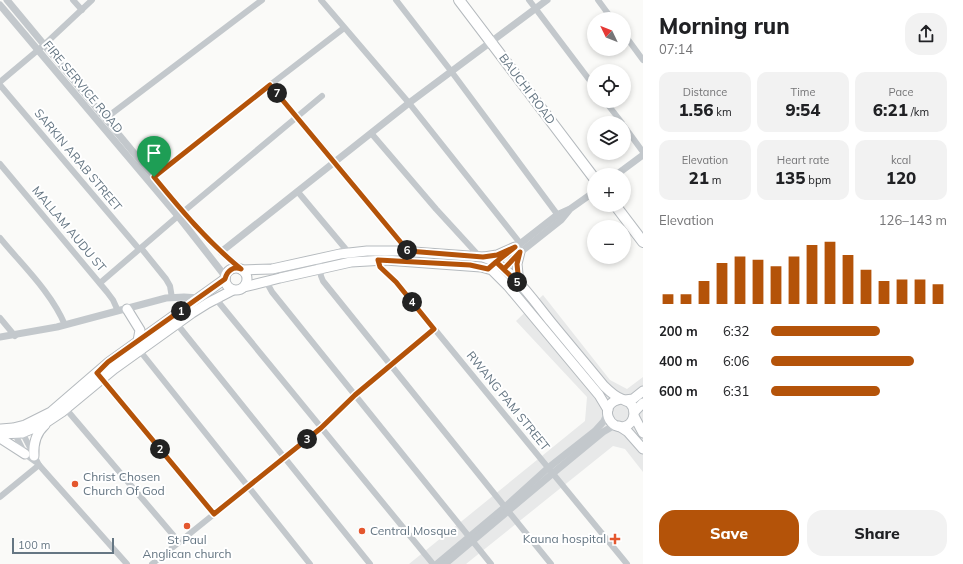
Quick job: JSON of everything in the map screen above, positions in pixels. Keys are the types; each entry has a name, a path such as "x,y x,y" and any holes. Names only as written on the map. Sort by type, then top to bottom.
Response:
{"highway":[{"name":"BAUCHI ROAD","path":"459,0 494,40 595,168"},
{"name":"BAUCHI ROAD","path":"467,0 494,40 587,168"},
{"path":"620,212 643,242"},
{"path":"627,212 643,233"}],"main road":[{"path":"483,262 518,247 517,264 519,284"},
{"path":"0,438 29,455 41,429 66,408 138,341 200,298 225,278 230,270 236,268 242,270 272,269 349,253 377,250 408,251 483,262 519,284 604,386 632,405 634,414 643,433"},
{"path":"0,428 17,431 51,412 99,376 140,351 177,324 233,290 239,290 244,287 266,281 351,262 378,260 496,262 502,273 598,395 608,412 611,422 628,432 643,449"},
{"path":"242,270 246,273 247,278 247,283 244,287"},
{"path":"225,278 227,285 233,290"},
{"path":"123,310 140,330 138,341"},
{"path":"608,412 613,402 633,399 643,391"},
{"path":"617,426 628,424 643,403"},
{"path":"0,434 44,424 52,419"}],"street":[{"path":"7,0 154,177 181,214 242,270"},
{"path":"73,0 82,10"},
{"path":"0,84 92,0"},
{"path":"106,118 262,0"},
{"path":"321,0 409,104 518,247"},
{"path":"396,0 451,71 559,217"},
{"path":"529,0 587,77"},
{"path":"221,252 451,71 547,0"},
{"path":"598,0 607,12"},
{"name":"FIRE SERVICE ROAD","path":"0,5 181,214 225,278"},
{"path":"154,177 344,28"},
{"path":"631,44 643,60"},
{"name":"SARKIN ARAB STREET","path":"0,84 166,279 170,286 172,298"},
{"path":"270,85 408,251"},
{"path":"100,283 322,96"},
{"path":"610,108 617,116"},
{"path":"371,133 436,210 483,262"},
{"path":"631,136 643,152"},
{"path":"625,168 643,155"},
{"name":"MALLAM AUDU ST","path":"0,164 113,300 123,310"},
{"path":"298,192 349,253"},
{"path":"496,262 587,197"},
{"path":"0,238 52,300 65,325"},
{"path":"502,273 518,247"},
{"name":"RWANG PAM STREET","path":"377,250 380,267 396,282 627,564"},
{"path":"318,259 319,269 323,281 551,564"},
{"path":"266,281 277,298 491,564"},
{"path":"0,338 65,325 172,298 200,298"},
{"path":"216,299 433,564"},
{"path":"0,318 15,336"},
{"path":"177,324 370,564"},
{"path":"152,564 321,428 355,395 434,329"},
{"path":"140,351 310,564"},
{"path":"99,376 214,514"},
{"path":"66,408 179,542"},
{"path":"437,564 471,539 595,432 604,421 608,412"},
{"path":"550,471 603,432 617,426"},
{"path":"17,431 29,455 127,564"},
{"path":"0,497 39,465"},
{"path":"446,564 471,539"}],"shaded area":[{"path":"543,295 610,380 627,389 643,377 643,472 625,449 613,446 466,564 409,564 585,421 587,397 516,321"}],"place":[{"name":"Christ Chosen Church Of God","path":"75,484"},
{"name":"St Paul Anglican church","path":"187,526"},
{"name":"Central Mosque","path":"362,531"},
{"name":"Kauna hospital","path":"615,539"}],"route":[{"path":"154,177 206,238 241,269 236,268 230,270 226,274 225,279 108,362 97,373 214,514 321,428 355,395 434,329 396,282 380,267 378,260 470,265 488,269 496,262 519,284 517,277 517,264 520,252 504,269 496,262 515,247 497,255 483,257 408,251 270,85 154,177"}]}
